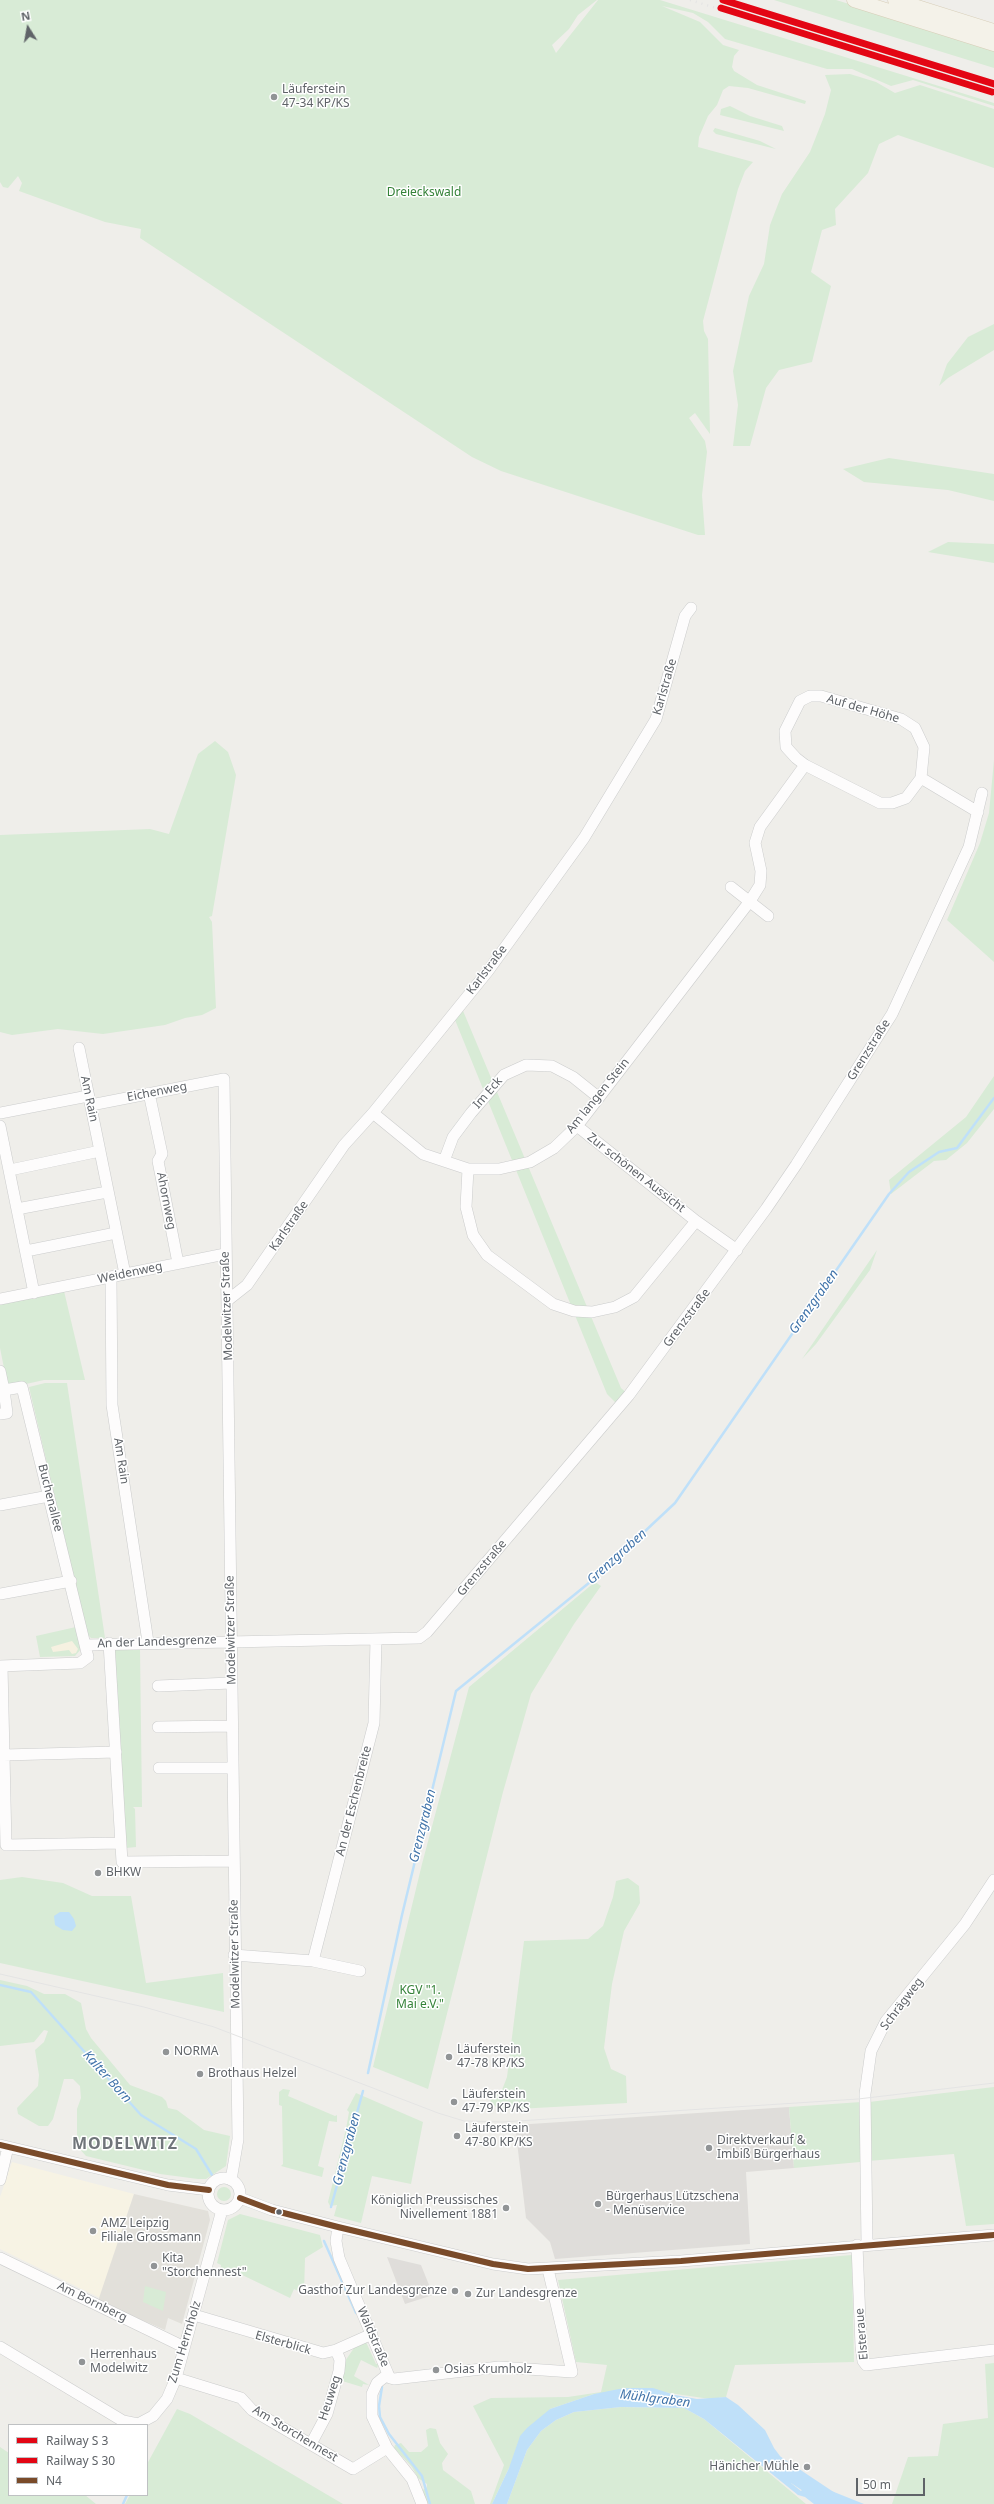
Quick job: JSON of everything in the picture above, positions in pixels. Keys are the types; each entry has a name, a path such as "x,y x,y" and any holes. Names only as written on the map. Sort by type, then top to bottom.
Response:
{"main road":[{"path":"854,0 994,44"},
{"path":"895,0 994,31"}],"street":[{"name":"Karlstraße","path":"228,1300 247,1285 344,1145 373,1113 488,971 584,838 656,719 685,616 691,608"},
{"name":"Auf der Höhe","path":"810,696 821,696 901,719 915,728 924,747 921,778 906,798 892,803 880,803 805,765 786,747 785,731 800,702 810,696"},
{"name":"Am langen Stein","path":"373,1113 423,1154 468,1169 499,1170 530,1162 554,1148 577,1126 750,902 760,885 761,871 755,843 760,827 805,765"},
{"path":"921,778 978,812"},
{"name":"Grenzstraße","path":"231,1641 419,1638 427,1632 629,1395 737,1250 796,1165 892,1014 970,847 982,793"},
{"path":"730,887 768,916"},
{"name":"Am Rain","path":"78,1048 90,1100 124,1274"},
{"name":"Im Eck","path":"444,1161 453,1137 471,1113 504,1075 526,1065 552,1066 573,1077 598,1097"},
{"name":"Eichenweg","path":"0,1113 149,1093 224,1079"},
{"name":"Modelwitzer Straße","path":"224,1079 225,1254 228,1300 234,1955 238,2138 231,2180"},
{"name":"Ahornweg","path":"149,1093 162,1154 158,1161 178,1263"},
{"path":"0,1126 34,1293"},
{"name":"Zur schönen Aussicht","path":"577,1126 696,1221 737,1250"},
{"path":"10,1170 100,1151"},
{"name":"Zur schönen Aussicht","path":"468,1169 466,1207 472,1235 487,1255 554,1304 574,1311 592,1312 615,1307 634,1297 696,1221"},
{"path":"17,1209 108,1192"},
{"path":"26,1252 116,1232"},
{"name":"Weidenweg","path":"0,1299 225,1254"},
{"name":"Am Rain","path":"110,1278 112,1405 148,1642"},
{"path":"0,1371 7,1413 0,1414"},
{"name":"Buchenallee","path":"4,1390 22,1387 87,1645"},
{"path":"0,1504 49,1496"},
{"path":"0,1594 71,1581"},
{"name":"An der Eschenbreite","path":"313,1961 374,1723 376,1639"},
{"name":"An der Landesgrenze","path":"121,1843 6,1846 1,1666 80,1663 88,1657 87,1645 109,1643 231,1641"},
{"path":"109,1643 122,1862 233,1861"},
{"path":"158,1686 231,1683"},
{"path":"158,1726 232,1726"},
{"path":"4,1755 116,1752"},
{"path":"159,1768 233,1768"},
{"name":"Schrägweg","path":"862,2244 865,2094 871,2051 886,2021 964,1924 994,1880"},
{"path":"234,1955 313,1961 360,1971"},
{"path":"0,2180 4,2146 168,2185 209,2190"},
{"path":"218,2180 231,2180 239,2188 240,2198 231,2209 222,2210 213,2205 209,2190 218,2180"},
{"path":"240,2198 338,2227 493,2264 517,2268 548,2269 680,2261 862,2244 994,2235"},
{"name":"Zum Herrnholz","path":"0,2347 123,2421 138,2424 152,2416 167,2398 176,2378 222,2210"},
{"name":"Waldstraße","path":"338,2227 336,2241 339,2258 388,2374 390,2378 394,2380 499,2367 572,2372 548,2269"},
{"name":"Elsteraue","path":"862,2244 862,2346 866,2366 994,2350"},
{"name":"Am Bornberg","path":"0,2258 184,2347"},
{"name":"Elsterblick","path":"194,2315 323,2354 336,2350 372,2334"},
{"name":"Heuweg","path":"311,2444 327,2414 339,2371 340,2360 336,2350"},
{"path":"388,2374 375,2388 372,2407 374,2423 387,2448 412,2479 422,2504"},
{"name":"Am Storchennest","path":"176,2378 241,2398 252,2410 353,2470 387,2448"}],"shaded area":[{"path":"789,2107 794,2168 746,2172 750,2244 555,2259 550,2242 526,2218 515,2125"},
{"path":"12,2162 134,2194 100,2298 0,2249 0,2197"},
{"name":"Kita \"Storchennest\"","path":"134,2194 208,2211 210,2220 182,2324 168,2318 165,2330 98,2301"},
{"path":"387,2257 421,2265 433,2295 405,2304"}],"green space":[{"name":"Dreieckswald","path":"0,0 597,0 578,15 569,29 552,45 556,53 598,0 660,0 994,103 994,106 913,80 891,86 852,69 827,69 725,39 708,22 693,13 662,6 700,22 723,45 739,50 734,56 732,67 734,71 757,85 806,101 805,104 748,88 729,86 723,90 717,105 708,116 699,137 698,147 753,162 745,171 738,189 703,321 704,331 708,339 710,434 695,413 689,418 705,441 707,452 702,495 705,535 698,535 501,471 472,457 140,238 141,229 105,222 19,191 22,183 18,176 8,188 3,187 0,182"},
{"path":"774,0 836,0 994,48 994,68"},
{"path":"850,74 876,82 895,93 920,85 994,109 994,168 898,135 879,144 868,173 835,209 836,225 822,230 811,272 831,286 812,362 779,370 766,388 750,446 733,446 738,405 733,371 749,296 764,264 770,225 782,194 810,152 825,114 831,90 825,75"},
{"path":"730,106 750,116 782,126 784,131 720,115 721,109"},
{"path":"715,128 760,141 776,149 716,134 713,131"},
{"path":"994,324 994,350 948,378 939,386 947,364 968,337"},
{"path":"889,458 994,474 994,501 948,490 864,482 843,469"},
{"path":"948,542 994,544 994,563 928,552"},
{"path":"215,741 228,752 236,775 212,916 209,917 212,922 216,1008 202,1015 185,1018 165,1025 103,1034 58,1029 12,1035 0,1032 0,835 150,829 169,834 198,754"},
{"path":"994,760 994,962 947,920 980,843 989,813"},
{"path":"461,1006 621,1388 629,1395 620,1407 607,1394 453,1015"},
{"path":"994,1076 994,1109 967,1143 946,1160 934,1161 891,1194 889,1180 966,1117"},
{"path":"877,1250 870,1270 816,1344 802,1359"},
{"path":"64,1291 85,1380 44,1380 8,1388 0,1348 0,1303"},
{"path":"45,1383 67,1383 105,1638 91,1638 87,1634 29,1387"},
{"name":"KGV \"1. Mai e.V.\"","path":"595,1582 601,1586 574,1624 531,1694 503,1792 428,2089 373,2067 422,1864 469,1687"},
{"path":"76,1627 81,1649 75,1656 40,1657 36,1636"},
{"path":"115,1648 140,1648 142,1807 133,1807 135,1809 136,1847 126,1848 113,1653"},
{"path":"22,1877 63,1883 92,1896 131,1896 146,1983 223,1973 224,2012 0,1963 0,1880"},
{"path":"628,1878 639,1886 640,1903 624,1931 612,1984 604,2048 611,2069 626,2076 627,2103 499,2110 490,2101 502,2090 507,2077 524,1941 588,1939 603,1926 613,1897 616,1881"},
{"path":"0,1980 27,1986 44,1994 65,1994 81,2003 86,2029 91,2038 130,2085 162,2097 166,2101 168,2108 177,2110 204,2130 230,2136 226,2166 206,2179 198,2179 160,2174 86,2156 77,2146 77,2109 81,2098 80,2086 73,2079 64,2079 53,2119 48,2126 39,2126 18,2114 17,2108 38,2086 39,2075 35,2050 44,2042 48,2031 44,2030 34,2042 0,2046"},
{"path":"994,2087 994,2224 966,2226 954,2154 868,2161 869,2102"},
{"path":"283,2089 290,2090 288,2096 335,2116 337,2115 337,2122 329,2121 318,2166 324,2168 322,2177 281,2166 283,2164 282,2106 279,2105 279,2092"},
{"path":"356,2093 423,2122 411,2184 372,2176 361,2223 334,2216 337,2205 330,2206 328,2202 346,2129 349,2112 347,2110"},
{"path":"861,2102 860,2162 794,2168 789,2107"},
{"path":"224,2187 229,2189 231,2194 229,2199 224,2201 219,2199 217,2194 219,2189"},
{"path":"240,2214 320,2235 323,2247 305,2258 304,2294 294,2289 290,2298 236,2272 224,2275 220,2271 221,2265 217,2263 228,2220"},
{"path":"852,2255 854,2362 735,2365 726,2397 710,2399 642,2389 594,2394 550,2409 509,2468 492,2504 490,2504 504,2465 473,2406 491,2398 568,2397 601,2392 607,2365 576,2362 558,2280"},
{"path":"145,2286 166,2292 163,2311 143,2302"},
{"path":"366,2342 376,2364 379,2363 377,2368 361,2360 354,2376 369,2385 363,2384 362,2387 339,2380 343,2364 354,2348"},
{"path":"994,2363 994,2504 892,2504 908,2457 938,2456 943,2424 988,2418 985,2364"},
{"path":"621,2407 684,2408 704,2419 806,2504 507,2504 527,2450 541,2431 556,2420 574,2412"},
{"path":"177,2409 190,2414 343,2504 125,2504 129,2496 148,2496 148,2462"},
{"path":"430,2428 436,2429 440,2443 448,2454 442,2463 443,2470 471,2491 475,2504 426,2504 423,2490 427,2487 427,2484 418,2478 412,2467 394,2448 395,2445 401,2443 409,2452 421,2452 428,2446 426,2430"},
{"path":"0,2447 8,2452 8,2496 86,2496 96,2504 0,2504"}],"sand":[{"path":"72,1641 78,1649 76,1653 72,1654 69,1650 53,1652 51,1647"}],"water":[{"path":"60,1912 69,1912 74,1919 76,1926 72,1931 63,1930 55,1925 54,1916"},
{"path":"624,2388 653,2388 675,2395 697,2399 726,2397 738,2405 765,2430 774,2448 786,2464 798,2472 791,2483 801,2491 809,2482 864,2504 814,2504 805,2497 798,2495 704,2419 684,2408 621,2407 574,2412 556,2420 541,2431 527,2450 507,2504 492,2504 509,2468 520,2436 527,2428 550,2409 594,2394"}],"waterway":[{"name":"Grenzgraben","path":"368,2073 402,1915 456,1691 595,1578 675,1503 889,1194 909,1172 939,1152 957,1148 994,1098"},
{"name":"Kalter Born","path":"0,1985 31,1992 141,2115 196,2149 212,2175"},
{"name":"Grenzgraben","path":"331,2207 363,2091"},
{"name":"Grenzgraben","path":"324,2241 356,2313"},
{"name":"Grenzgraben","path":"382,2387 379,2406 380,2417 389,2434 422,2476 430,2504"},
{"name":"Mühlgraben","path":"777,2464 837,2504"},
{"name":"Kalter Born","path":"123,2504 127,2496"}],"tram line":[{"path":"0,1974 144,2007 214,2027 438,2113 464,2121 502,2122 858,2099 994,2083"}],"railway":[{"path":"690,0 994,94"}],"transit line":[{"path":"723,0 994,84"},
{"path":"721,8 992,92"},
{"name":"N4","path":"0,2145 168,2185 209,2190"},
{"name":"N4","path":"240,2198 272,2210 338,2227 493,2264 528,2269 681,2261 994,2235"}],"place":[{"name":"Läuferstein 47-34 KP/KS","path":"274,97"},
{"name":"BHKW","path":"98,1873"},
{"name":"NORMA","path":"166,2052"},
{"name":"Läuferstein 47-78 KP/KS","path":"449,2057"},
{"name":"Brothaus Helzel","path":"200,2074"},
{"name":"Läuferstein 47-79 KP/KS","path":"454,2102"},
{"name":"Läuferstein 47-80 KP/KS","path":"457,2136"},
{"name":"Direktverkauf & Imbiß Bürgerhaus","path":"709,2148"},
{"name":"Bürgerhaus Lützschena - Menüservice","path":"598,2204"},
{"name":"Königlich Preussisches Nivellement 1881","path":"506,2208"},
{"name":"AMZ Leipzig Filiale Grossmann","path":"93,2231"},
{"name":"Kita \"Storchennest\"","path":"154,2266"},
{"name":"Gasthof Zur Landesgrenze","path":"455,2291"},
{"name":"Zur Landesgrenze","path":"468,2294"},
{"name":"Herrenhaus Modelwitz","path":"82,2362"},
{"name":"Osias Krumholz","path":"436,2370"},
{"name":"Hänicher Mühle","path":"807,2467"}],"district":[{"name":"MODELWITZ","path":"125,2144"}]}
